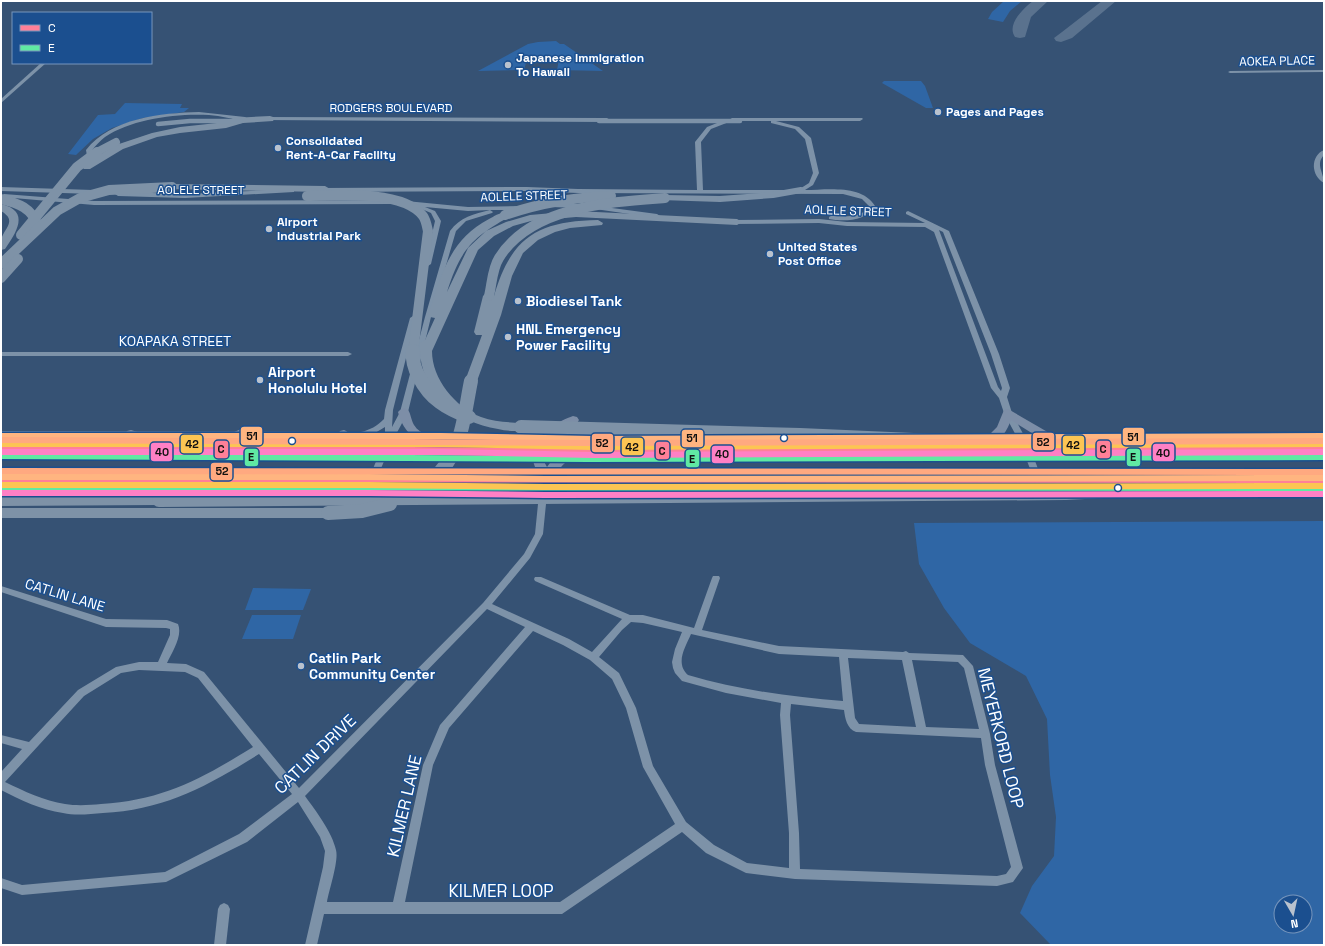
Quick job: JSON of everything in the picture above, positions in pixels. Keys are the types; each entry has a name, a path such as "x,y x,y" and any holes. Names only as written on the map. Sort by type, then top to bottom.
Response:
{"highway":[{"path":"23,235 61,185 82,162 105,147 136,136 187,126 270,119"},
{"path":"1,260 87,167 114,150 135,141 158,134 225,125 241,121"},
{"path":"1,264 57,211 80,198 110,190 172,187 325,189"},
{"path":"185,196 363,197 392,200 409,205 423,215 428,222 428,231 412,361 418,378 429,394 440,405 469,417 491,423 521,427 806,435 944,441 1324,449"},
{"path":"469,417 444,397 432,382 425,352 428,333 455,255 465,241 485,226 505,215 524,208 568,198 646,196 665,198 720,199"},
{"path":"1,513 328,513 362,511 391,504 418,492 441,473 449,462 458,441 471,381 473,357 496,265 499,257 508,245 537,224 563,214 616,202 665,198"},
{"path":"1,199 26,207 34,214 38,226 36,235 32,241 1,278"},
{"path":"1,207 11,214 15,223 1,247"},
{"path":"425,352 473,248 486,235 497,229 531,218 565,214 737,222"},
{"path":"471,381 481,357 504,282 520,249 534,238 558,228 588,223 737,222"},
{"path":"1,448 589,451 1324,449"},
{"path":"1,479 1322,482"},
{"path":"1,501 1066,493 1322,482"}],"main road":[{"path":"404,412 410,430 441,444"},
{"path":"971,445 995,436 1004,428 1008,413 1047,437 1078,446"},
{"path":"540,418 548,435"},
{"path":"536,446 548,435 573,420"},
{"path":"851,430 859,436 889,446"},
{"path":"218,444 241,433"},
{"path":"131,434 159,444"},
{"path":"1,444 218,444 348,439 441,444 593,447 1324,444"},
{"path":"518,446 532,453 539,460 544,470 544,487"},
{"path":"544,487 551,468 557,462 572,453 593,447"},
{"path":"1,485 370,485 566,487 1322,482"},
{"path":"542,503 551,494 566,487"}],"street":[{"path":"1,102 43,64"},
{"name":"AOKEA PLACE","path":"1230,72 1324,71"},
{"name":"RODGERS BOULEVARD","path":"1,264 60,190 90,156 89,150 104,136 124,127 156,119 202,114 234,118 270,119 860,119"},
{"path":"700,192 697,148 698,142 706,130 718,123 732,120"},
{"path":"90,156 101,144 131,129 158,124 190,121 760,121 797,128 808,138 816,173 811,184 801,190 786,194 720,199"},
{"path":"1324,152 1319,156 1316,165 1318,173 1324,181"},
{"path":"29,189 50,186 74,175"},
{"name":"AOLELE STREET","path":"1,189 60,190 185,196 325,189 400,189"},
{"path":"368,202 378,193 400,189 843,192 863,197 868,200 872,206 871,210 864,214 819,221"},
{"path":"52,200 71,196 115,197 141,195"},
{"name":"AOLELE STREET","path":"1,196 94,202 410,203 468,209 577,206 662,217 737,222 819,221 848,224 930,226 937,231 995,388 1003,397 1008,413 1025,446 1040,485"},
{"path":"23,235 52,220 62,211 94,202"},
{"path":"388,442 388,420 439,224 433,212 410,203"},
{"path":"370,485 388,442 404,412 428,317 453,231 459,224 470,218 512,208"},
{"name":"AOLELE STREET","path":"908,213 942,227 946,231 995,354 1006,388 1003,397"},
{"path":"940,242 952,244"},
{"path":"975,333 986,333"},
{"name":"KOAPAKA STREET","path":"1,354 348,354"},
{"path":"1,433 241,433 348,439 372,432 388,420"},
{"name":"CATLIN DRIVE","path":"1,884 22,890 166,877 243,838 299,794 377,718 486,605 526,556 539,534 544,487"},
{"path":"716,578 693,631 677,657 676,666 678,674 685,678 736,692 786,701 849,706"},
{"name":"MEYERKORD LOOP","path":"538,579 629,618 643,618 693,631 779,650 960,658 968,666 985,734 990,765 1017,868 1009,878 997,881 795,874"},
{"name":"CATLIN LANE","path":"1,590 106,623 167,624 175,628 175,635 161,666"},
{"path":"486,605 566,642 593,657 616,676 631,708 648,768 682,826 710,849 746,868 795,874 794,833 785,716 786,701"},
{"path":"593,657 619,627 629,618"},
{"name":"KILMER LANE","path":"398,908 428,765 445,725 532,626"},
{"path":"843,654 850,719 856,728 985,734"},
{"path":"906,655 922,730"},
{"path":"1,778 81,693 119,670 139,666 161,666 186,668 201,674 299,794 324,834 330,851 329,867 311,945"},
{"path":"1,739 30,747"},
{"path":"1,785 32,800 61,808 110,809 142,804 166,798 217,775 260,748"},
{"name":"KILMER LOOP","path":"320,908 562,908 682,826"},
{"path":"220,945 224,909"}],"shaded area":[{"path":"1004,1 1022,1 1010,11 1003,22 988,19 992,12"},
{"path":"556,41 560,44 564,44 603,71 557,70 559,59 527,59 524,70 478,71 528,44"},
{"path":"884,81 921,81 925,86 933,108 926,108 882,83"},
{"path":"125,103 182,104 180,108 189,108 184,112 143,118 112,128 93,139 76,155 68,154 98,115 115,114"},
{"path":"1324,521 1324,945 1051,945 1020,913 1032,886 1054,856 1056,817 1050,775 1047,719 1026,676 970,643 944,608 919,564 914,523"},
{"path":"253,588 311,589 303,610 245,610"},
{"path":"252,615 301,615 293,639 242,639"}],"taxiway":[{"path":"1020,34 1021,22 1023,18 1029,11 1042,1"},
{"path":"1061,38 1067,35 1110,1"}],"transit line":[{"name":"51","path":"1,436 441,436 593,439 1324,436"},
{"name":"52","path":"1,440 589,443 1324,441"},
{"name":"42","path":"1,444 441,444 593,447 1324,444"},
{"name":"C","path":"1,448 589,451 1324,449"},
{"name":"40","path":"1,452 441,452 593,455 1324,452"},
{"name":"E","path":"1,456 589,459 1324,457"},
{"name":"52","path":"1,471 1324,472"},
{"name":"51","path":"1,477 370,477 545,479 1324,478"},
{"name":"C","path":"1,479 1324,480"},
{"name":"42","path":"1,485 370,485 545,487 1324,486"},
{"name":"E","path":"1,487 1324,488"},
{"name":"40","path":"1,493 370,493 545,495 1324,494"}],"place":[{"name":"Japanese Immigration To Hawaii","path":"508,65"},
{"name":"Pages and Pages","path":"938,112"},
{"name":"Consolidated Rent-A-Car Facility","path":"278,148"},
{"name":"Airport Industrial Park","path":"269,229"},
{"name":"United States Post Office","path":"770,254"},
{"name":"Biodiesel Tank","path":"518,301"},
{"name":"HNL Emergency Power Facility","path":"508,337"},
{"name":"Airport Honolulu Hotel","path":"260,380"},
{"name":"Catlin Park Community Center","path":"301,666"}]}
